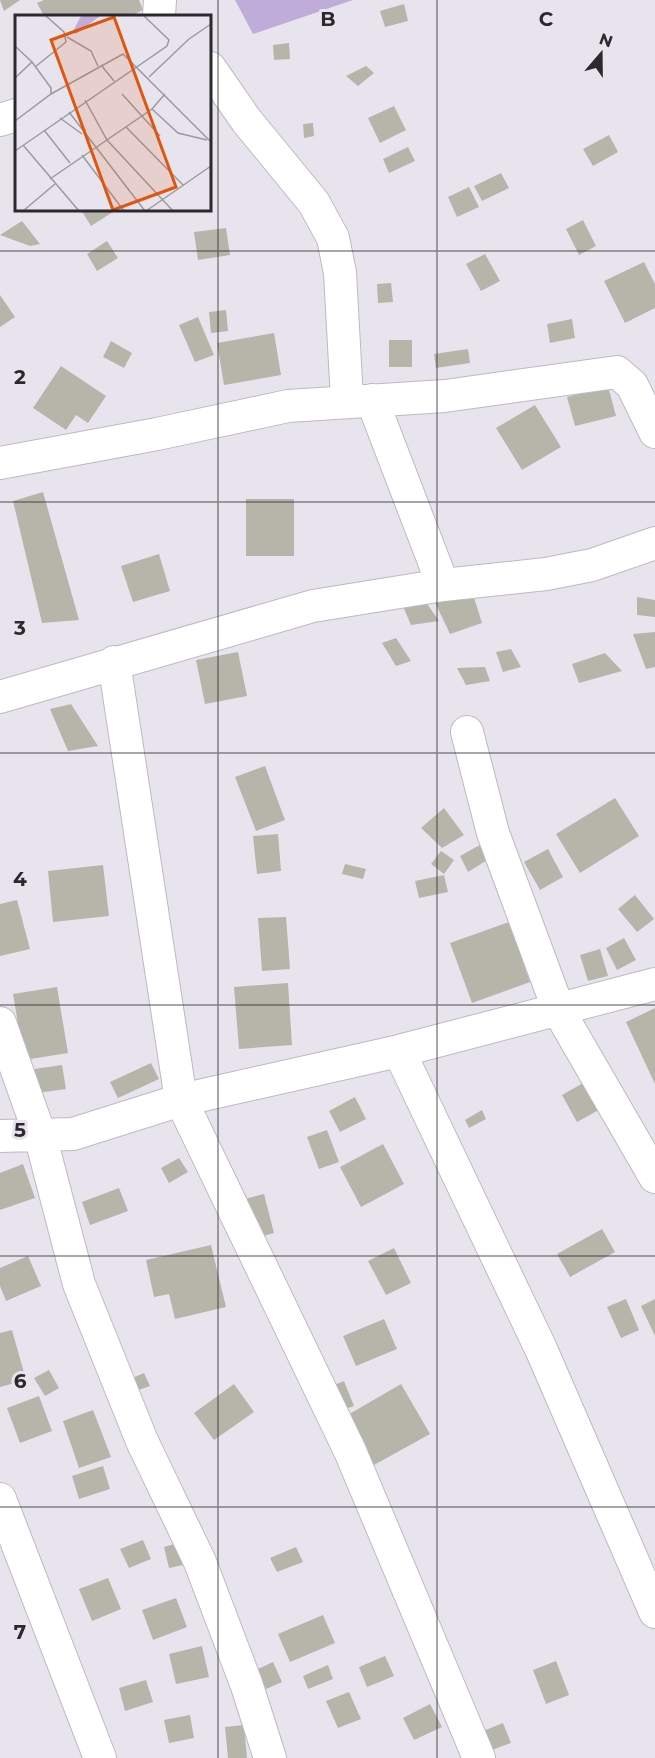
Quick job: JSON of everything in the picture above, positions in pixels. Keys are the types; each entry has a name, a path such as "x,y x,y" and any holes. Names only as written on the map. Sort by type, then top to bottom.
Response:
{"street":[{"path":"159,15 160,0"},
{"path":"212,71 246,120 314,203 333,238 359,400 443,585"},
{"path":"0,120 15,115"},
{"path":"0,463 157,434 288,406 445,396 617,372 632,385 655,432"},
{"path":"0,697 114,662 314,606 443,585 569,570 592,565 655,543"},
{"path":"114,662 181,1100 350,1451 479,1758"},
{"path":"467,732 493,833 560,1011 655,1177"},
{"path":"0,1136 73,1134 181,1100 399,1051 560,1011 655,984"},
{"path":"0,1023 40,1135 79,1284 142,1441 204,1572 247,1686 270,1758"},
{"path":"399,1051 541,1349 655,1612"},
{"path":"0,1499 100,1758"}],"shaded area":[{"path":"235,0 353,0 253,34"}],"building":[{"path":"0,0 20,0 4,11"},
{"path":"44,0 139,0 143,10 132,15 43,15 37,3"},
{"path":"404,4 408,21 385,27 380,11"},
{"path":"289,43 290,59 274,60 273,45"},
{"path":"366,66 374,73 358,86 346,76"},
{"path":"394,106 406,130 380,143 368,118"},
{"path":"313,123 314,136 304,138 303,124"},
{"path":"609,135 618,152 593,166 583,149"},
{"path":"408,147 415,161 389,173 383,159"},
{"path":"501,173 509,188 482,201 474,186"},
{"path":"469,187 479,207 457,217 448,197"},
{"path":"82,212 113,212 91,226"},
{"path":"583,220 596,246 579,255 566,229"},
{"path":"22,221 40,244 30,246 0,235"},
{"path":"226,228 230,255 198,260 194,232"},
{"path":"107,241 118,258 97,271 87,254"},
{"path":"485,254 500,281 481,291 466,264"},
{"path":"644,262 655,284 655,308 625,323 604,281"},
{"path":"391,283 393,302 378,303 377,284"},
{"path":"0,295 15,317 0,327"},
{"path":"226,310 228,331 211,333 209,312"},
{"path":"198,317 214,355 195,362 179,325"},
{"path":"572,319 575,338 550,343 547,324"},
{"path":"274,333 281,375 224,385 217,343"},
{"path":"389,340 412,340 412,367 389,367"},
{"path":"111,341 132,353 124,368 103,357"},
{"path":"468,349 470,363 436,368 434,354"},
{"path":"61,366 106,396 88,423 76,415 66,430 33,408"},
{"path":"608,386 616,416 575,426 567,397"},
{"path":"535,405 561,447 522,470 496,428"},
{"path":"43,492 79,620 42,623 13,501"},
{"path":"246,499 294,499 294,556 246,556"},
{"path":"159,554 170,591 133,602 121,566"},
{"path":"471,588 482,623 450,634 432,596"},
{"path":"421,595 439,621 411,625 399,597"},
{"path":"637,597 655,600 655,617 637,615"},
{"path":"655,632 655,667 646,669 633,634"},
{"path":"396,638 411,661 396,666 382,643"},
{"path":"511,649 521,667 503,672 496,652"},
{"path":"238,652 247,696 205,704 196,660"},
{"path":"605,653 622,671 579,683 572,664"},
{"path":"485,667 490,681 466,685 457,668"},
{"path":"71,704 98,746 68,751 50,709"},
{"path":"265,766 285,820 256,831 235,777"},
{"path":"615,798 639,836 580,873 556,834"},
{"path":"444,808 464,835 442,848 421,828"},
{"path":"278,834 281,871 257,874 253,836"},
{"path":"480,845 489,859 468,872 460,856"},
{"path":"548,849 563,877 540,890 524,862"},
{"path":"441,851 454,860 444,874 431,864"},
{"path":"345,864 366,869 363,879 342,874"},
{"path":"103,865 109,916 53,922 48,871"},
{"path":"444,875 448,892 419,898 415,881"},
{"path":"635,895 654,919 637,932 618,909"},
{"path":"17,900 30,949 0,956 0,904"},
{"path":"286,917 290,969 262,971 258,918"},
{"path":"509,922 530,982 472,1003 450,943"},
{"path":"624,938 636,960 617,970 606,948"},
{"path":"600,949 608,976 588,981 580,955"},
{"path":"288,983 292,1045 239,1049 234,987"},
{"path":"57,987 68,1053 24,1060 13,994"},
{"path":"655,1008 655,1084 626,1022"},
{"path":"151,1063 159,1079 118,1098 110,1082"},
{"path":"62,1065 66,1089 37,1093 34,1069"},
{"path":"590,1079 606,1106 577,1122 562,1095"},
{"path":"355,1097 366,1119 340,1132 329,1111"},
{"path":"482,1110 486,1119 469,1128 465,1120"},
{"path":"327,1130 339,1162 319,1169 307,1137"},
{"path":"383,1144 404,1184 361,1207 340,1167"},
{"path":"179,1158 188,1172 169,1183 161,1168"},
{"path":"23,1164 35,1198 0,1210 0,1173"},
{"path":"119,1188 128,1211 90,1225 82,1202"},
{"path":"264,1194 274,1233 251,1239 241,1200"},
{"path":"602,1229 615,1252 570,1277 557,1254"},
{"path":"211,1245 226,1307 175,1319 169,1294 154,1297 146,1260"},
{"path":"394,1248 411,1283 386,1295 368,1261"},
{"path":"28,1256 41,1286 6,1301 0,1286 0,1268"},
{"path":"626,1299 639,1330 621,1338 607,1307"},
{"path":"655,1299 655,1336 641,1306"},
{"path":"384,1319 397,1349 356,1366 343,1336"},
{"path":"12,1330 26,1380 0,1387 0,1333"},
{"path":"49,1370 59,1388 45,1396 34,1378"},
{"path":"144,1373 150,1386 136,1391 130,1379"},
{"path":"344,1381 354,1406 337,1412 327,1388"},
{"path":"234,1384 254,1412 214,1440 194,1413"},
{"path":"401,1384 430,1434 374,1465 346,1416"},
{"path":"39,1396 52,1431 20,1443 7,1408"},
{"path":"93,1410 111,1457 79,1468 63,1421"},
{"path":"103,1466 110,1489 79,1499 72,1476"},
{"path":"143,1540 151,1559 129,1568 120,1549"},
{"path":"178,1543 183,1565 169,1568 164,1547"},
{"path":"296,1547 303,1562 277,1572 270,1558"},
{"path":"108,1578 121,1609 92,1621 79,1589"},
{"path":"176,1598 187,1627 153,1640 142,1610"},
{"path":"323,1615 335,1643 290,1662 278,1634"},
{"path":"202,1646 209,1677 176,1684 169,1654"},
{"path":"385,1656 394,1676 367,1687 359,1667"},
{"path":"556,1661 569,1695 546,1704 533,1670"},
{"path":"273,1662 282,1682 266,1689 258,1669"},
{"path":"328,1665 333,1679 308,1689 303,1676"},
{"path":"146,1680 153,1702 125,1711 119,1688"},
{"path":"349,1692 361,1719 338,1728 326,1701"},
{"path":"430,1704 442,1727 414,1740 403,1718"},
{"path":"190,1715 194,1738 169,1743 164,1720"},
{"path":"503,1723 511,1743 489,1751 481,1732"},
{"path":"244,1725 247,1758 228,1758 225,1727"}]}
